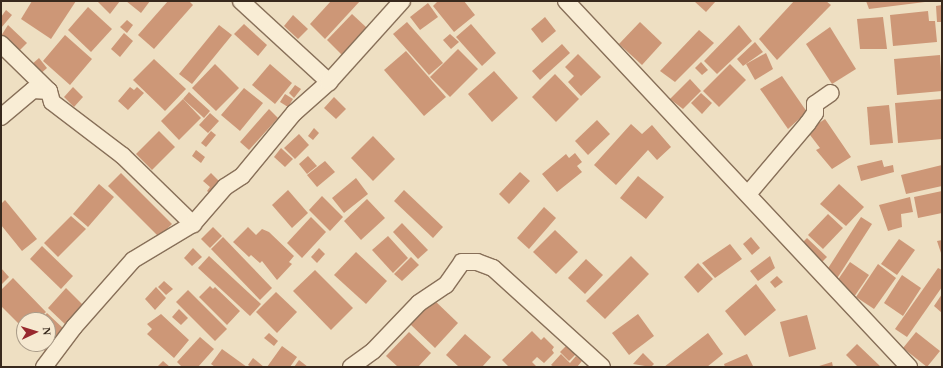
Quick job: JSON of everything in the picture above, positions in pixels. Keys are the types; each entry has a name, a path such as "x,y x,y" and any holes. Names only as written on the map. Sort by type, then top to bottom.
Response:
{"street":[{"path":"241,1 329,82"},
{"path":"44,367 74,327 133,260 193,224 224,188 242,176 294,113 329,82 402,1"},
{"path":"566,1 909,367"},
{"path":"1,44 49,91 52,102 123,156 193,224"},
{"path":"1,117 33,90 49,91"},
{"path":"748,194 808,123 815,113 814,104 831,93"},
{"path":"351,367 373,351 420,302 446,285 462,262 477,262 493,268 602,367"}],"building":[{"path":"32,1 76,1 51,39 21,19"},
{"path":"97,1 120,1 110,14"},
{"path":"126,1 150,1 141,13"},
{"path":"168,1 189,1 193,5 154,49 138,35"},
{"path":"331,1 360,1 325,39 310,24"},
{"path":"438,1 464,1 475,15 454,32 433,6"},
{"path":"694,1 716,1 706,12"},
{"path":"794,1 826,1 831,5 777,60 759,39"},
{"path":"866,1 925,1 925,2 869,9"},
{"path":"428,3 438,17 420,30 410,17"},
{"path":"942,5 942,22 937,22 936,6"},
{"path":"88,7 112,29 91,52 68,30"},
{"path":"6,10 12,15 1,28 1,17"},
{"path":"928,11 929,21 935,21 937,42 893,46 890,15"},
{"path":"352,14 367,28 342,55 327,40"},
{"path":"293,15 308,29 298,39 284,26"},
{"path":"545,17 556,31 542,43 531,29"},
{"path":"883,17 887,49 860,49 857,19"},
{"path":"127,20 133,25 127,33 120,27"},
{"path":"407,22 443,63 429,75 393,34"},
{"path":"640,22 662,43 642,65 619,44"},
{"path":"244,24 267,45 258,56 234,34"},
{"path":"471,24 496,53 482,66 456,37"},
{"path":"8,25 27,43 18,52 1,36"},
{"path":"219,25 232,35 192,84 179,74"},
{"path":"739,25 752,41 717,74 704,61"},
{"path":"830,27 856,69 832,84 806,44"},
{"path":"699,30 714,43 675,82 660,71"},
{"path":"124,33 133,41 120,57 111,49"},
{"path":"450,34 459,42 451,49 443,40"},
{"path":"65,35 92,59 70,85 43,61"},
{"path":"755,42 763,52 743,66 737,59"},
{"path":"562,44 570,53 540,80 532,71"},
{"path":"458,49 478,69 450,97 430,77"},
{"path":"406,51 446,97 424,116 384,70"},
{"path":"766,53 773,69 755,80 746,64"},
{"path":"578,54 601,77 581,96 568,82 574,76 565,67"},
{"path":"940,55 942,91 897,95 894,59"},
{"path":"39,58 47,68 39,75 31,65"},
{"path":"154,59 186,89 165,111 133,80"},
{"path":"701,62 708,70 702,75 695,68"},
{"path":"215,64 239,88 216,111 192,88"},
{"path":"270,64 292,83 275,104 252,85"},
{"path":"730,64 746,80 719,107 703,91"},
{"path":"494,71 518,98 492,122 468,94"},
{"path":"555,74 579,99 556,122 532,97"},
{"path":"782,76 807,112 788,129 760,89"},
{"path":"690,79 701,91 683,109 670,99"},
{"path":"295,85 301,89 294,98 289,93"},
{"path":"73,87 83,97 74,107 64,97"},
{"path":"130,87 134,90 137,87 144,93 128,110 118,101"},
{"path":"244,88 263,103 240,131 221,115"},
{"path":"189,92 210,111 204,118 183,99"},
{"path":"701,93 712,103 702,114 691,103"},
{"path":"285,94 293,99 288,107 280,102"},
{"path":"334,97 346,109 336,119 324,108"},
{"path":"183,99 201,118 179,140 161,121"},
{"path":"942,99 942,139 898,143 895,103"},
{"path":"889,105 893,143 870,145 867,107"},
{"path":"269,109 278,118 249,150 240,142"},
{"path":"210,113 219,121 208,133 199,125"},
{"path":"825,119 851,157 832,169 816,150 820,148 807,131"},
{"path":"597,120 610,134 588,155 575,141"},
{"path":"631,124 642,134 652,125 671,147 657,160 648,150 616,185 594,165"},
{"path":"314,128 319,133 313,140 308,136"},
{"path":"159,131 175,147 152,170 136,154"},
{"path":"211,131 216,135 206,147 201,143"},
{"path":"299,134 309,145 295,159 284,148"},
{"path":"373,136 395,159 373,181 351,158"},
{"path":"281,148 293,159 285,167 274,157"},
{"path":"196,150 205,157 201,163 192,156"},
{"path":"575,153 582,162 577,166 582,172 557,192 542,174 566,154 569,158"},
{"path":"308,156 317,166 307,174 299,164"},
{"path":"882,160 884,167 893,165 894,172 861,181 857,166"},
{"path":"325,161 335,172 317,187 307,175"},
{"path":"942,165 942,186 906,194 901,175"},
{"path":"520,172 530,181 509,204 499,194"},
{"path":"121,173 172,224 159,237 108,186"},
{"path":"211,173 221,183 211,194 207,191 210,187 203,181"},
{"path":"638,176 664,197 646,219 620,198"},
{"path":"356,178 368,194 344,213 332,198"},
{"path":"99,184 114,197 88,227 73,214"},
{"path":"839,184 864,207 846,226 820,204"},
{"path":"288,190 308,213 292,228 272,205"},
{"path":"404,190 443,227 433,238 394,201"},
{"path":"942,191 942,213 918,218 914,197"},
{"path":"322,196 343,217 330,231 309,210"},
{"path":"910,197 913,212 901,214 902,227 888,231 879,205"},
{"path":"367,199 385,218 361,240 344,221"},
{"path":"5,200 37,239 22,251 1,225 1,204"},
{"path":"544,207 556,218 529,249 517,238"},
{"path":"828,214 843,228 823,249 808,235"},
{"path":"71,216 86,229 58,257 44,243"},
{"path":"311,217 326,232 302,258 287,243"},
{"path":"861,217 872,224 836,280 825,273"},
{"path":"402,223 428,250 418,259 393,232"},
{"path":"213,227 222,236 210,248 201,239"},
{"path":"248,227 256,235 262,229 269,232 294,256 289,262 292,264 277,280 262,261 260,263 251,255 249,257 233,242"},
{"path":"555,230 578,252 556,274 533,252"},
{"path":"388,236 408,258 393,273 372,250"},
{"path":"223,237 272,288 260,300 211,249"},
{"path":"751,237 760,248 752,255 743,244"},
{"path":"807,238 827,257 818,266 798,247"},
{"path":"899,239 915,250 897,275 881,264"},
{"path":"942,240 942,256 937,241"},
{"path":"730,244 742,259 715,278 702,263"},
{"path":"42,246 73,276 61,289 30,259"},
{"path":"193,248 202,257 192,266 184,258"},
{"path":"319,248 325,254 317,263 311,257"},
{"path":"356,252 387,281 366,304 334,275"},
{"path":"209,256 261,304 250,316 198,268"},
{"path":"631,256 649,274 605,319 586,301"},
{"path":"770,256 775,268 758,281 750,271"},
{"path":"411,257 419,265 402,281 394,274"},
{"path":"586,259 603,275 585,294 568,278"},
{"path":"850,262 869,275 854,297 835,284"},
{"path":"698,263 713,279 698,293 684,277"},
{"path":"878,264 896,278 874,309 856,297"},
{"path":"1,268 9,277 1,285"},
{"path":"938,268 942,270 942,287 907,337 895,329"},
{"path":"315,270 353,308 331,330 293,291"},
{"path":"902,275 921,288 903,316 884,303"},
{"path":"777,276 783,282 775,288 770,282"},
{"path":"13,278 46,312 16,312 16,321 1,306 1,290"},
{"path":"164,281 173,289 166,295 158,287"},
{"path":"756,284 776,310 745,336 725,311"},
{"path":"210,286 213,289 215,287 240,311 227,325 199,297"},
{"path":"156,287 166,298 155,310 145,299"},
{"path":"66,288 87,309 69,328 56,316 56,312 52,312 48,308"},
{"path":"188,290 227,329 215,341 176,302"},
{"path":"276,292 297,312 277,333 256,312"},
{"path":"942,294 942,313 934,306"},
{"path":"433,299 458,323 435,348 410,324"},
{"path":"179,309 188,318 181,325 172,317"},
{"path":"161,314 189,340 174,358 147,334 152,329 147,324"},
{"path":"638,314 654,336 629,355 612,333"},
{"path":"807,315 816,349 789,357 780,322"},
{"path":"56,322 66,331 56,342"},
{"path":"532,331 541,340 544,337 554,347 552,350 554,353 544,363 537,357 532,362 537,367 509,367 502,360"},
{"path":"409,332 431,353 418,367 398,367 386,356"},
{"path":"916,332 940,351 927,367 903,348"},
{"path":"269,333 278,341 274,346 264,338"},
{"path":"708,333 723,354 707,367 664,367"},
{"path":"465,334 491,357 482,367 459,367 446,355"},
{"path":"200,337 214,349 198,367 182,367 177,362"},
{"path":"569,343 578,352 569,361 560,352"},
{"path":"857,344 881,367 858,367 846,355"},
{"path":"282,346 297,357 290,367 267,367"},
{"path":"222,349 247,367 215,367 211,364"},
{"path":"643,353 654,364 651,367 633,364"},
{"path":"561,354 570,363 576,356 582,361 577,367 554,367 551,365"},
{"path":"747,354 753,366 725,367 724,364"},
{"path":"253,358 264,367 251,367 248,365"},
{"path":"299,360 308,367 294,367"},
{"path":"163,361 170,367 157,367"},
{"path":"832,362 833,367 816,367"}]}
